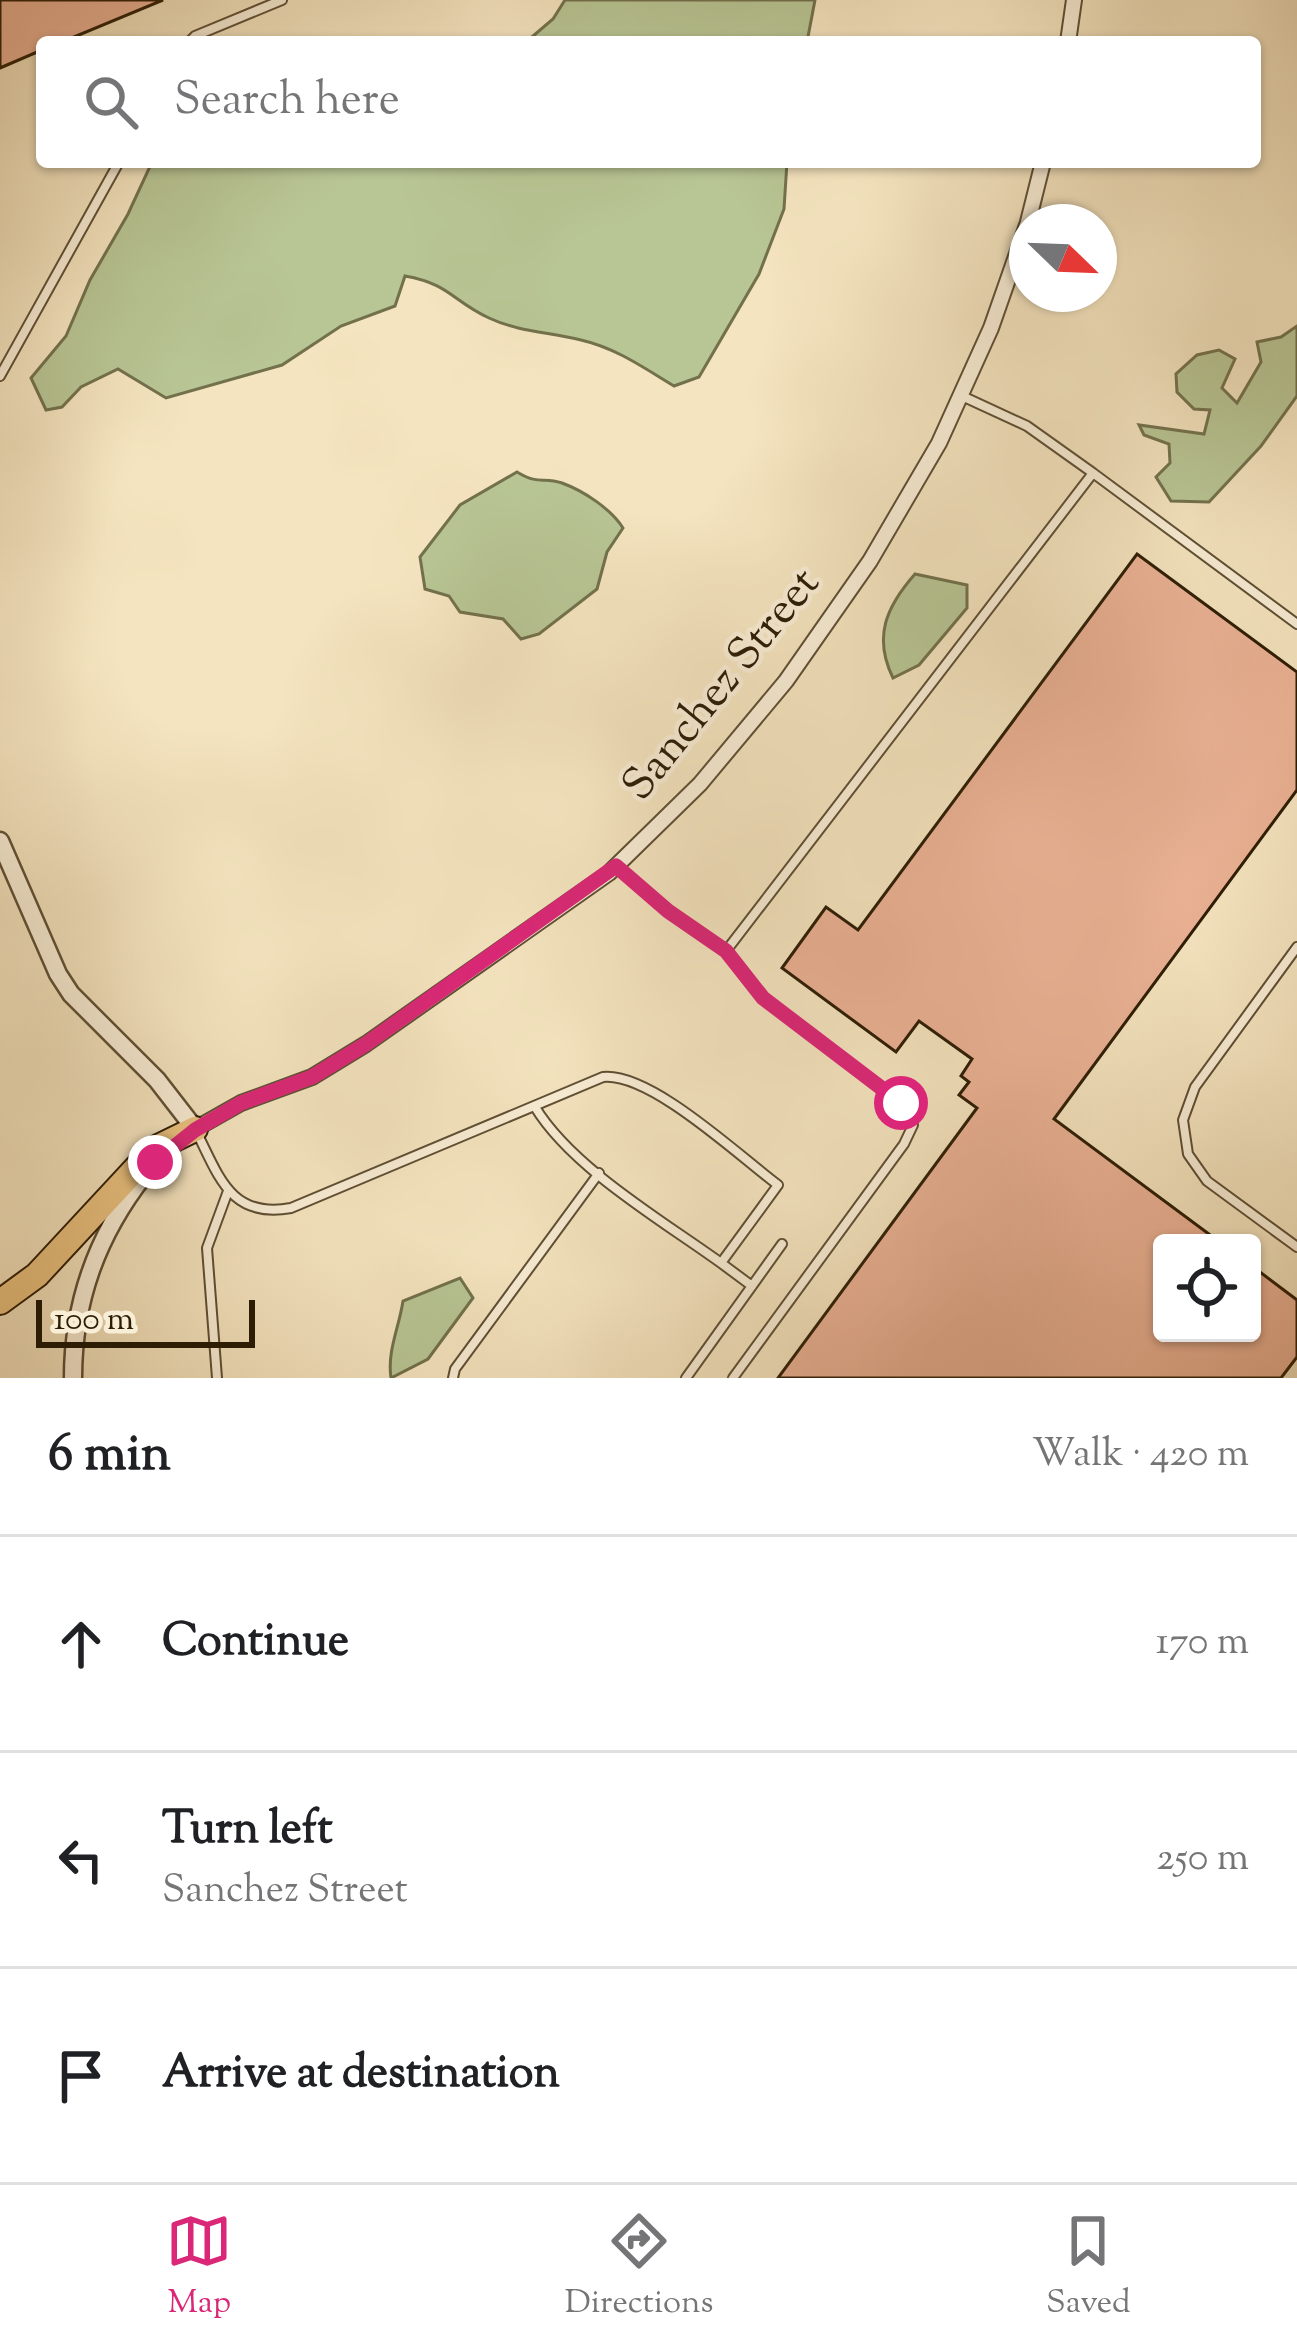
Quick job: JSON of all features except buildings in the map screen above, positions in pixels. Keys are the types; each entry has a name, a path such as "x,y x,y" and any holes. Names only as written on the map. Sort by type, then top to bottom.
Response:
{"highway":[{"path":"0,1302 38,1275 154,1149 195,1130"}],"street":[{"path":"1069,36 1074,0"},
{"name":"Sanchez Street","path":"1032,204 1041,168"},
{"name":"Sanchez Street","path":"73,1378 73,1340 82,1290 108,1229 155,1162 195,1130 241,1103 312,1077 366,1044 616,866 700,784 786,681 870,561 939,443 991,328 1009,276"},
{"path":"0,841 64,984 157,1080 195,1130"}],"lane":[{"path":"195,36 282,0"},
{"path":"0,376 116,168"},
{"path":"961,395 1027,426 1297,624"},
{"path":"726,951 1093,473"},
{"path":"616,866 668,911 726,951 763,998 901,1103 913,1125 904,1144 733,1378"},
{"path":"1297,947 1195,1088 1183,1120 1188,1154 1208,1181 1297,1247"},
{"path":"195,1130 228,1191 242,1204 256,1209 291,1208 602,1077 637,1081 778,1185 722,1263"},
{"path":"536,1107 562,1143 752,1286"},
{"path":"453,1378 599,1173"},
{"path":"218,1378 207,1248 228,1191"},
{"path":"686,1378 782,1244"}],"green space":[{"path":"565,0 815,0 808,36 533,36 553,19"},
{"path":"149,168 787,168 784,209 759,274 699,377 674,386 606,348 500,323 442,288 405,276 395,306 341,326 282,365 166,398 118,369 81,387 62,407 46,410 31,378 66,336 90,280"},
{"path":"1297,326 1297,396 1261,446 1209,502 1171,501 1156,477 1170,463 1169,444 1144,435 1139,425 1204,434 1210,410 1194,409 1177,392 1176,374 1197,355 1219,350 1235,359 1222,388 1237,403 1261,362 1257,342 1281,337"},
{"path":"517,472 579,491 623,528 607,552 597,589 539,634 521,639 503,619 460,612 449,596 425,589 420,557 460,505"},
{"path":"915,574 967,585 967,608 919,665 893,678 884,649 886,623"},
{"path":"460,1278 473,1298 428,1359 391,1378 403,1301"}],"route":[{"path":"155,1162 195,1130 241,1103 312,1077 366,1044 616,866 668,911 726,951 763,998 901,1103"}]}
